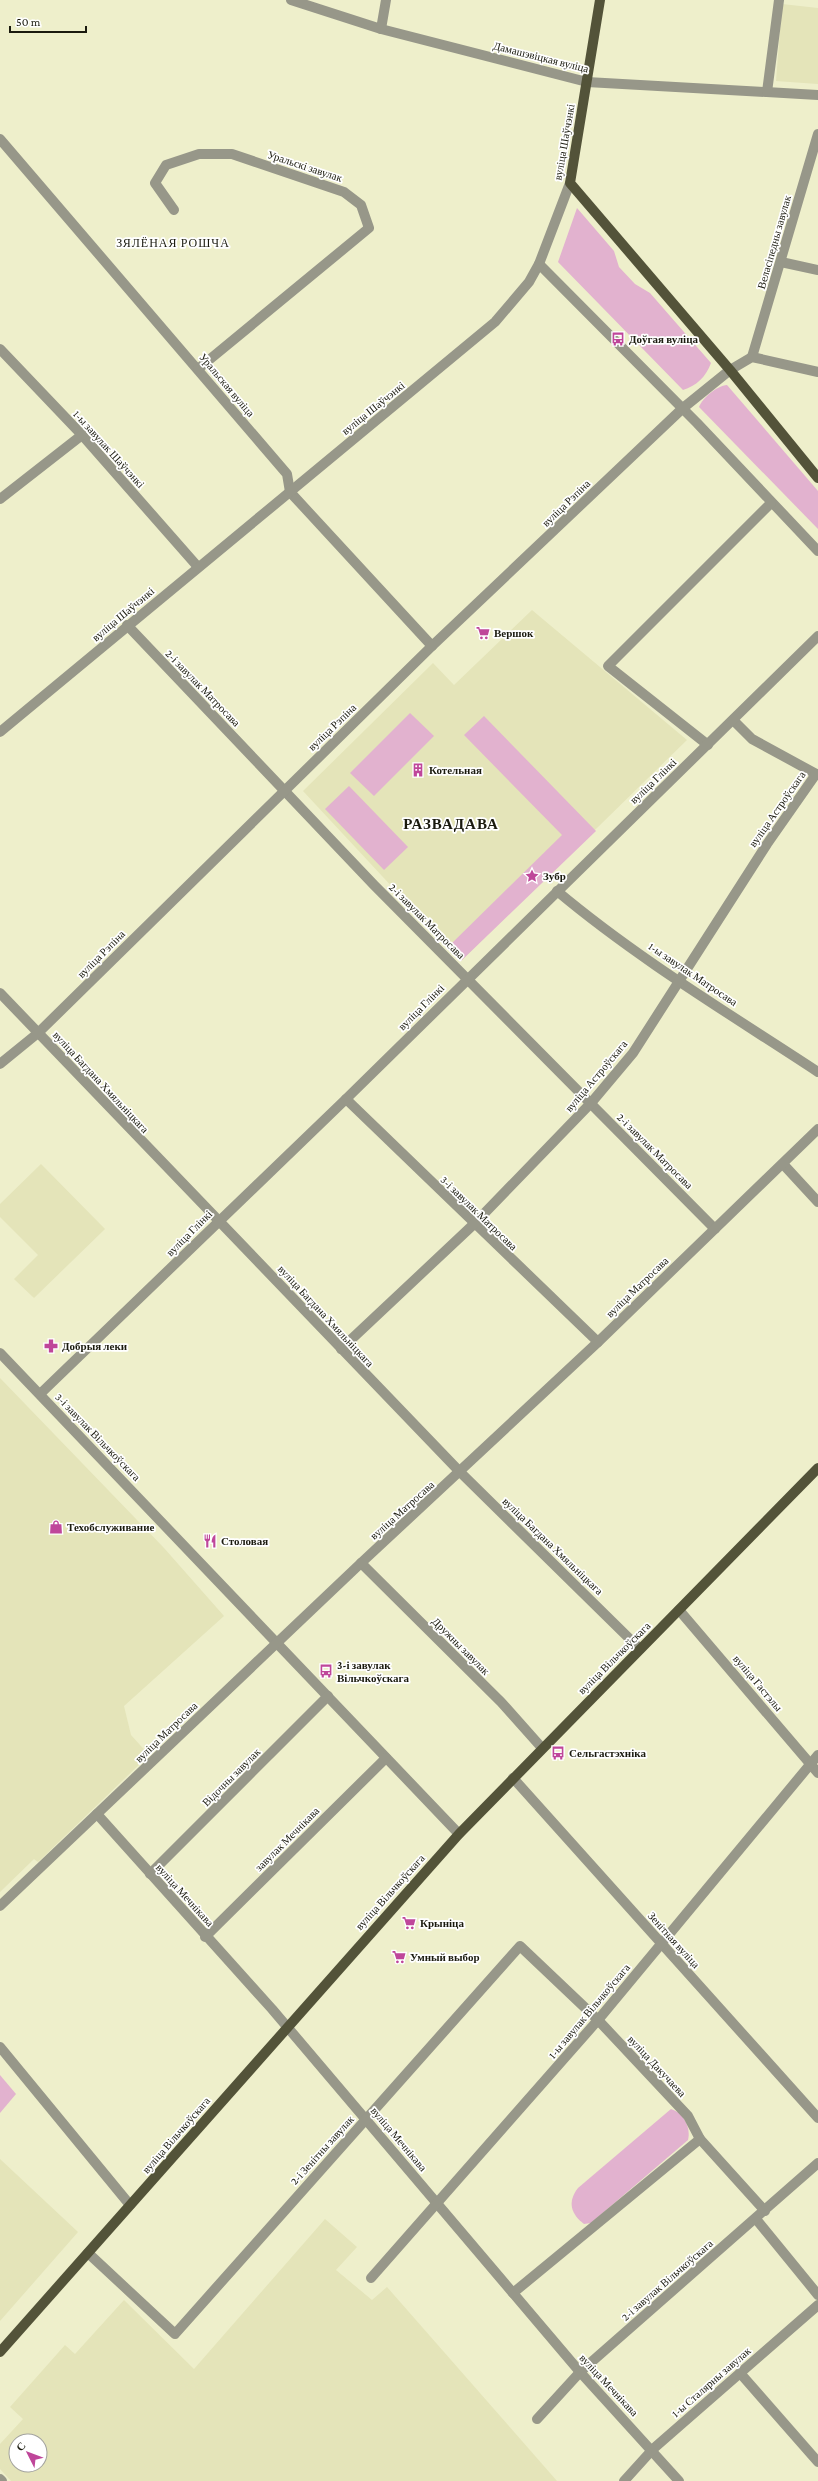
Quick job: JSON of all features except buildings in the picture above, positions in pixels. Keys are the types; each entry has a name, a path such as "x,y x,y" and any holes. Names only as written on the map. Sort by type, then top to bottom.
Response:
{"main road":[{"name":"вуліца Шаўчэнкі","path":"570,183 600,0"},
{"path":"570,183 730,370 818,478"},
{"name":"вуліца Вільчкоўскага","path":"0,2352 459,1834 818,1468"}],"street":[{"name":"Дамашэвіцкая вуліца","path":"291,0 381,29 587,82 818,95"},
{"path":"381,29 386,0"},
{"path":"767,92 779,0"},
{"name":"Веласіпедны завулак","path":"752,357 818,134"},
{"name":"Уральская вуліца","path":"0,139 287,474 290,492"},
{"name":"Уральскі завулак","path":"174,210 155,183 166,165 199,154 232,154 344,192 361,205 369,228 198,369"},
{"name":"вуліца Шаўчэнкі","path":"0,732 198,566 290,492 495,322 529,282 539,264 570,183"},
{"path":"781,262 818,270"},
{"path":"539,264 683,408 771,503 818,551"},
{"name":"1-ы завулак Шаўчэнкі","path":"0,349 82,435 198,566"},
{"path":"683,408 730,370 752,357 818,372"},
{"name":"вуліца Рэпіна","path":"0,1064 38,1033 432,646 683,408"},
{"path":"0,499 82,435"},
{"path":"290,492 432,646"},
{"path":"708,745 608,666 771,503"},
{"name":"2-і завулак Матросава","path":"127,625 374,885 468,978 715,1229"},
{"name":"вуліца Глінкі","path":"40,1394 346,1099 818,636"},
{"path":"734,720 752,739 817,774"},
{"name":"вуліца Астроўскага","path":"341,1349 474,1224 591,1103 633,1053 678,979 767,844 817,774"},
{"name":"1-ы завулак Матросава","path":"557,891 581,911 678,979 818,1072"},
{"name":"вуліца Багдана Хмяльніцкага","path":"0,994 124,1125 219,1220 460,1472 640,1649"},
{"name":"3-і завулак Матросава","path":"346,1099 598,1342"},
{"name":"вуліца Матросава","path":"0,1906 361,1563 598,1342 818,1129"},
{"path":"782,1164 818,1202"},
{"name":"3-і завулак Вільчкоўскага","path":"0,1353 459,1834"},
{"name":"Дружны завулак","path":"361,1563 501,1702 542,1748"},
{"name":"вуліца Гастэлы","path":"679,1610 818,1773"},
{"name":"Відочны завулак","path":"150,1874 328,1696"},
{"name":"1-ы завулак Вільчкоўскага","path":"371,2278 598,2020 818,1755"},
{"name":"завулак Мечнікава","path":"205,1937 386,1758"},
{"name":"Зенітная вуліца","path":"513,1778 818,2118"},
{"name":"вуліца Мечнікава","path":"97,1814 205,1937 287,2027 580,2372 653,2449 680,2481"},
{"name":"вуліца Дакучаева","path":"520,1946 598,2020 688,2116 700,2138 765,2211"},
{"name":"2-і Зенітны завулак","path":"88,2253 175,2334 520,1946"},
{"path":"0,2047 130,2205"},
{"path":"513,2293 700,2138"},
{"name":"2-і завулак Вільчкоўскага","path":"537,2419 580,2372 818,2163"},
{"path":"756,2219 818,2295"},
{"name":"1-ы Сталярны завулак","path":"624,2481 653,2449 818,2306"},
{"path":"740,2373 818,2462"}],"shaded area":[{"path":"782,4 818,8 818,84 776,81"},
{"path":"577,208 614,251 619,267 635,284 650,293 711,363 703,377 692,386 683,390 558,262"},
{"path":"727,385 818,491 818,529 699,407 704,399 711,393 719,387"},
{"path":"532,610 687,740 461,961 303,791 433,663 454,685"},
{"path":"410,713 434,736 374,796 350,773"},
{"path":"484,716 596,831 461,961 448,947 562,835 464,735"},
{"path":"349,786 408,847 384,870 325,809"},
{"path":"41,1164 105,1229 34,1298 14,1279 38,1255 0,1217 0,1204"},
{"path":"0,1378 164,1548 224,1616 124,1706 131,1735 149,1755 38,1862 34,1859 0,1892"},
{"path":"0,2075 16,2094 0,2113"},
{"path":"671,2109 680,2114 686,2122 689,2135 688,2140 591,2223 584,2224 573,2212 572,2208 572,2198 578,2188"},
{"path":"0,2159 78,2232 0,2321"},
{"path":"325,2219 357,2247 336,2270 372,2300 387,2287 557,2481 11,2481 0,2469 0,2444 8,2435 8,2473 48,2473 48,2433 10,2433 23,2419 10,2407 65,2345 75,2354 124,2300 194,2369"}],"place":[{"name":"Доўгая вуліца","path":"618,339"},
{"name":"Вершок","path":"483,633"},
{"name":"Котельная","path":"418,770"},
{"name":"Зубр","path":"532,876"},
{"name":"Добрыя леки","path":"51,1346"},
{"name":"Техобслуживание","path":"56,1527"},
{"name":"Столовая","path":"210,1541"},
{"name":"3-і завулак Вільчкоўскага","path":"326,1671"},
{"name":"Сельгастэхніка","path":"558,1753"},
{"name":"Крыніца","path":"409,1923"},
{"name":"Умный выбор","path":"399,1957"}],"district":[{"name":"ЗЯЛЁНАЯ РОШЧА","path":"173,243"},
{"name":"РАЗВАДАВА","path":"451,824"}]}
